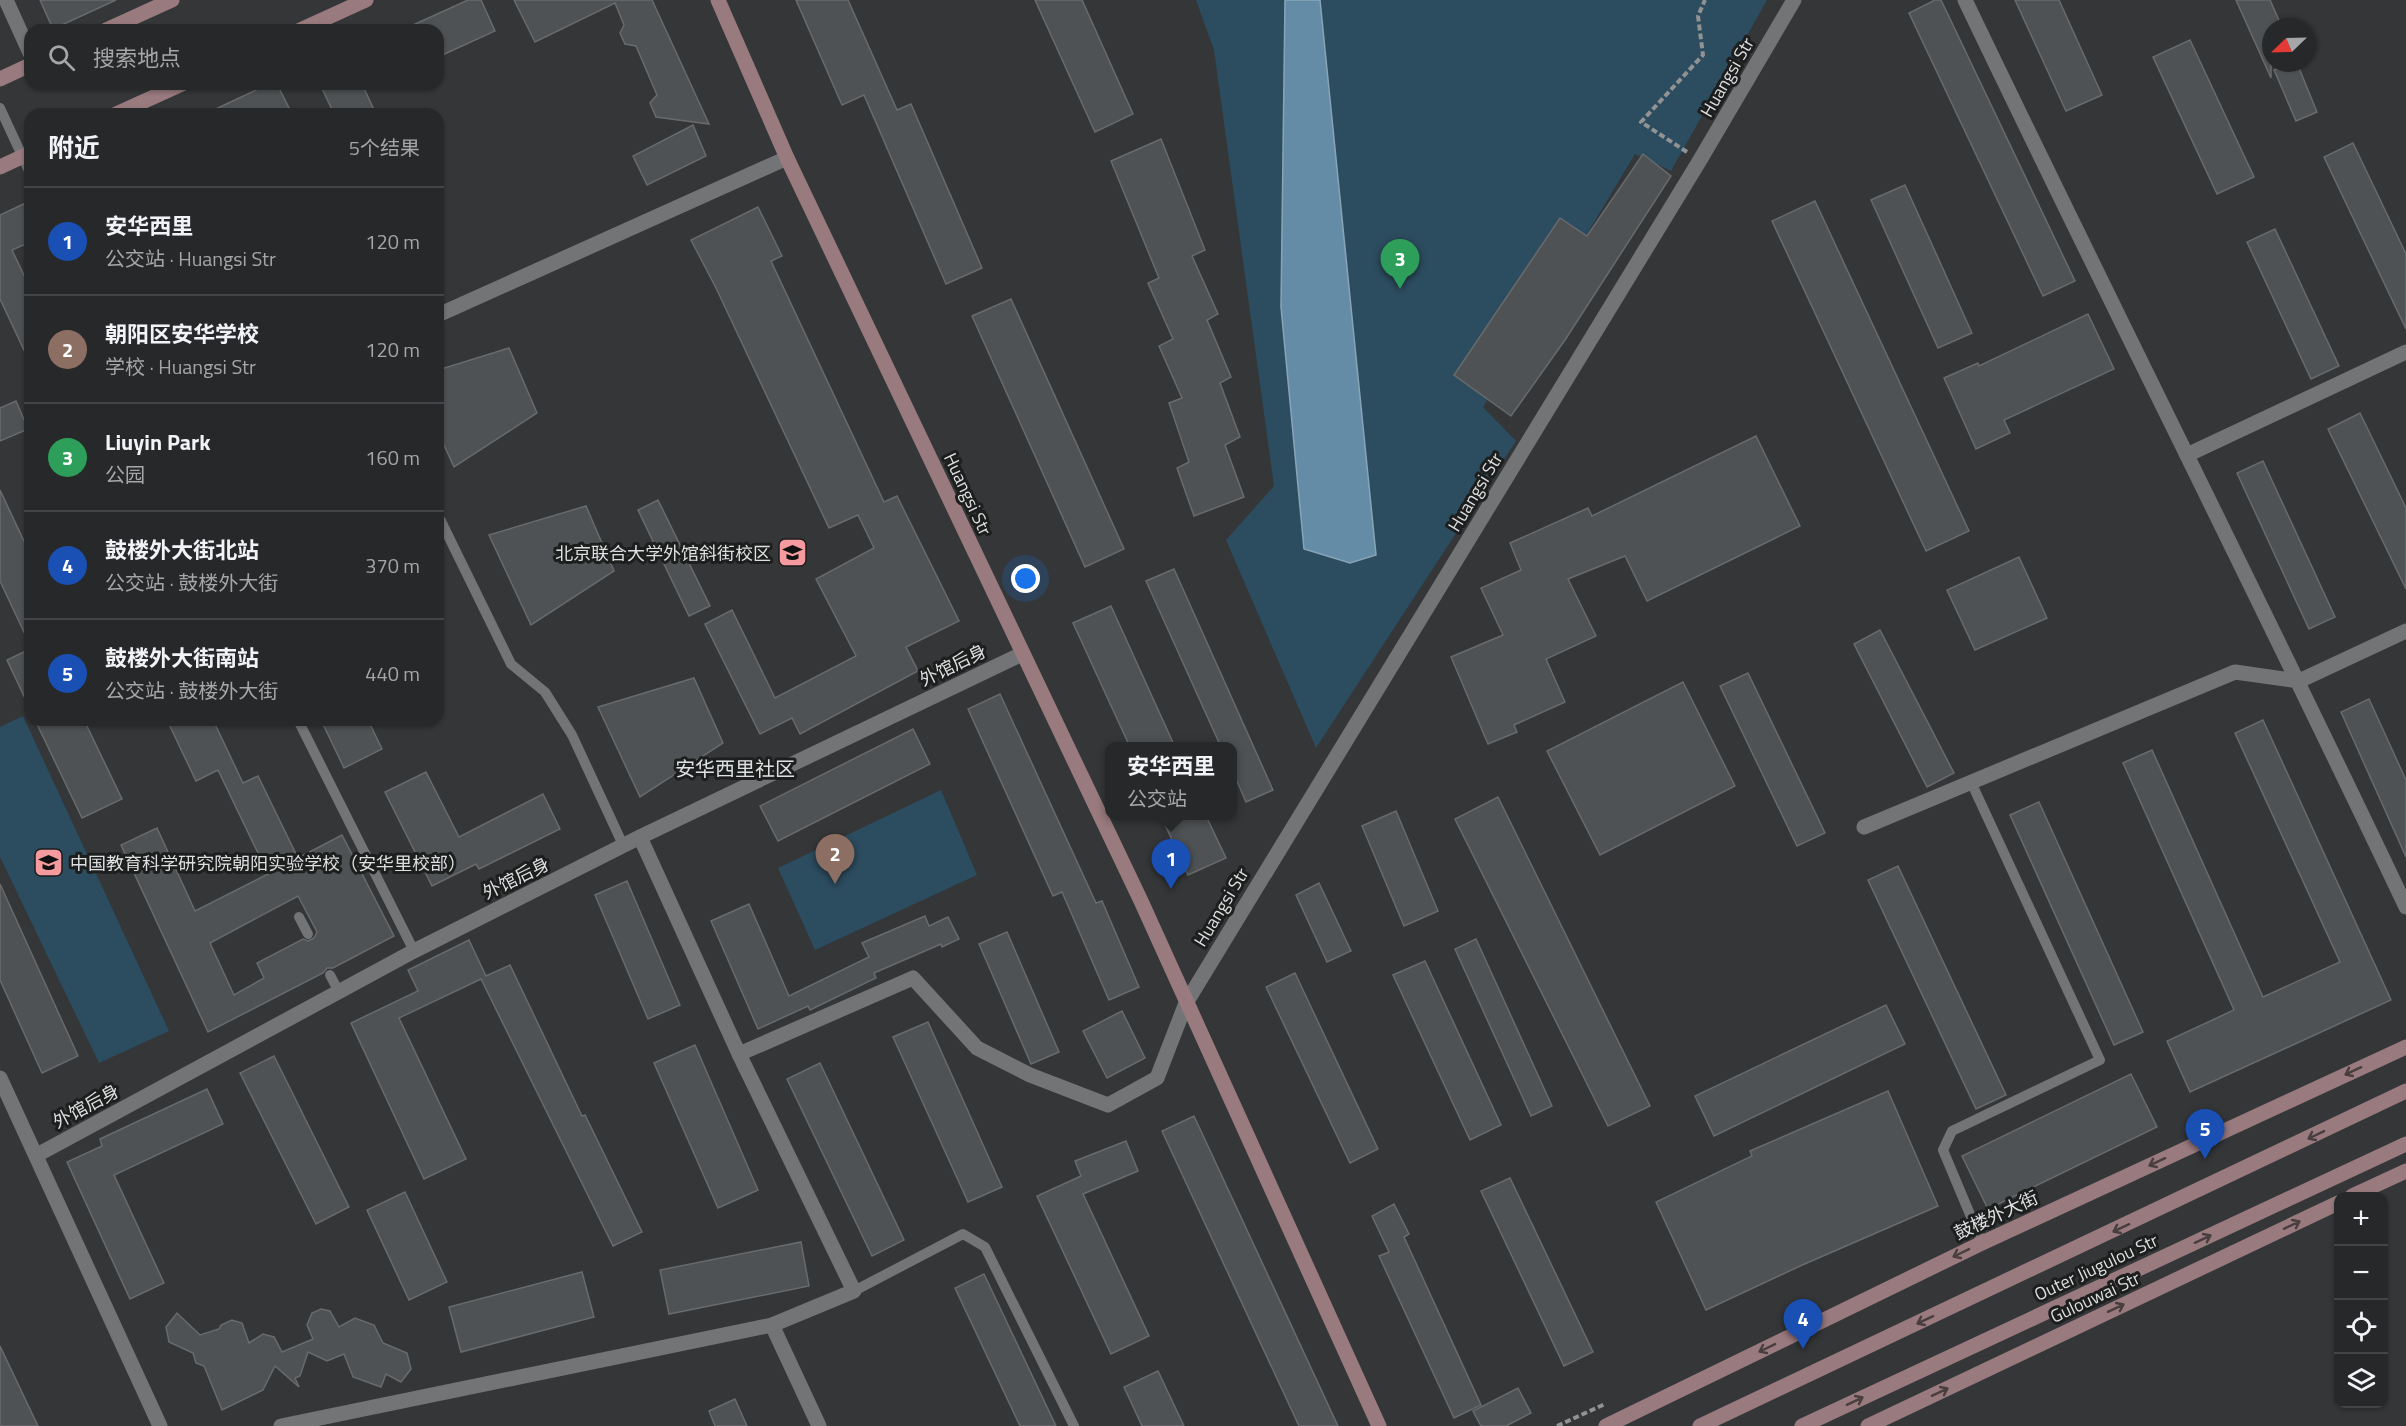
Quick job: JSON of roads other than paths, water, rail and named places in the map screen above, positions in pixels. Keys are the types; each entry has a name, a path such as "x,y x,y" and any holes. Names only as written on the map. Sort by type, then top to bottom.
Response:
{"street":[{"path":"6,0 24,40"},
{"path":"119,24 171,0"},
{"path":"313,24 366,0"},
{"name":"Huangsi Str","path":"718,0 787,158 1141,901 1379,1426"},
{"name":"Huangsi Str","path":"739,1054 913,978 977,1048 1030,1075 1108,1105 1158,1078 1186,1003 1700,160 1794,0"},
{"path":"1965,0 2088,258 2299,681 2406,907"},
{"path":"0,79 24,68"},
{"path":"129,108 169,90"},
{"path":"0,167 24,156"},
{"path":"444,312 787,158"},
{"path":"2187,455 2406,352"},
{"path":"1864,827 2235,672 2299,681 2406,631"},
{"name":"外馆后身","path":"37,1155 414,951 640,837 1022,654"},
{"path":"281,1426 772,1325 854,1291 739,1054 640,837"},
{"name":"鼓楼外大街","path":"1606,1426 1982,1243 2406,1047"},
{"path":"0,1078 160,1426"},
{"path":"1700,1426 2406,1091"},
{"name":"Outer Jiugulou Str","path":"1802,1426 2406,1144"},
{"path":"2362,1192 2406,1171"},
{"name":"Gulouwai Str","path":"1868,1426 2334,1205"},
{"path":"772,1325 819,1426"}],"lane":[{"path":"0,108 24,151"},
{"path":"444,527 511,664 545,692 572,735 624,847"},
{"path":"301,726 414,951"},
{"path":"1971,782 2100,1060 1952,1131 1943,1150 1982,1243"},
{"path":"299,917 308,934"},
{"path":"330,975 339,992"},
{"path":"854,1291 963,1234 985,1247 1074,1426"}],"place":[{"name":"Liuyin Park","path":"1400,289"},
{"name":"北京联合大学外馆斜街校区","path":"792,553"},
{"name":"中国教育科学研究院朝阳实验学校（安华里校部）","path":"49,863"},
{"name":"朝阳区安华学校","path":"835,884"},
{"name":"安华西里","path":"1171,889"},
{"name":"鼓楼外大街南站","path":"2205,1159"},
{"name":"鼓楼外大街北站","path":"1803,1349"}],"district":[{"name":"安华西里社区","path":"735,768"}]}
